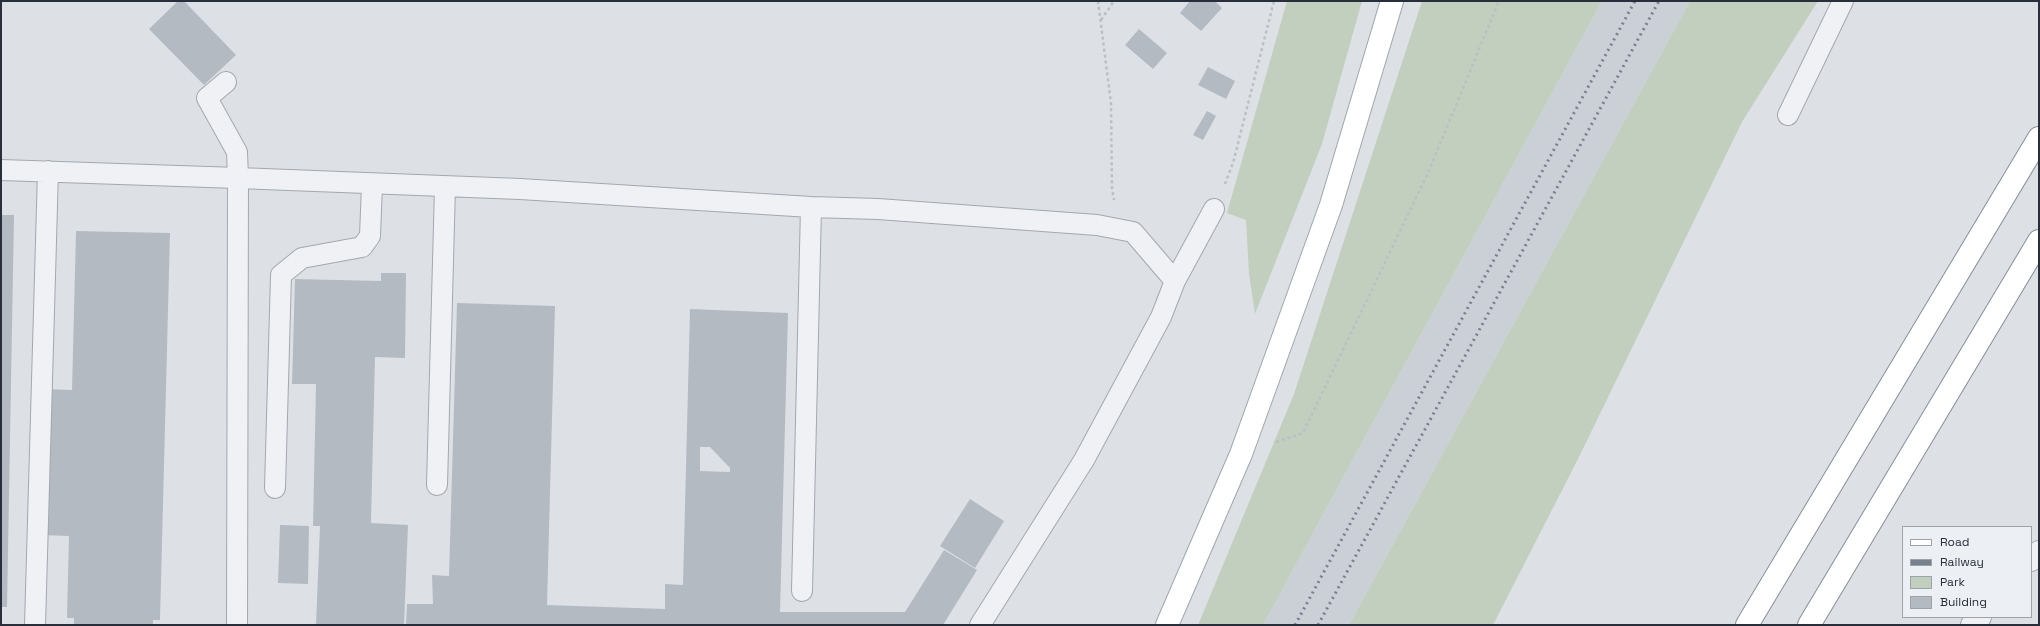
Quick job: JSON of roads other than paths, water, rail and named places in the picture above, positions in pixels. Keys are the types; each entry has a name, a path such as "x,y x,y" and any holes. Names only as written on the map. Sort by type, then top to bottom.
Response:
{"main road":[{"path":"1167,625 1241,454 1331,205 1392,1"},
{"path":"1747,625 2039,138"},
{"path":"1809,625 2039,241"}],"lane":[{"path":"1788,115 1843,1"},
{"path":"226,82 207,98 237,152 237,625"},
{"path":"1,170 238,178 372,185 520,189 811,207 878,209 1119,228 1133,232 1175,281"},
{"path":"35,625 48,171"},
{"path":"275,488 281,274 302,258 362,247 370,236 372,185"},
{"path":"437,485 445,187"},
{"path":"802,591 811,207"},
{"path":"980,625 1084,460 1161,317 1175,281 1214,209"}],"railway":[{"path":"1295,625 1635,1"},
{"path":"1318,625 1659,1"}]}
